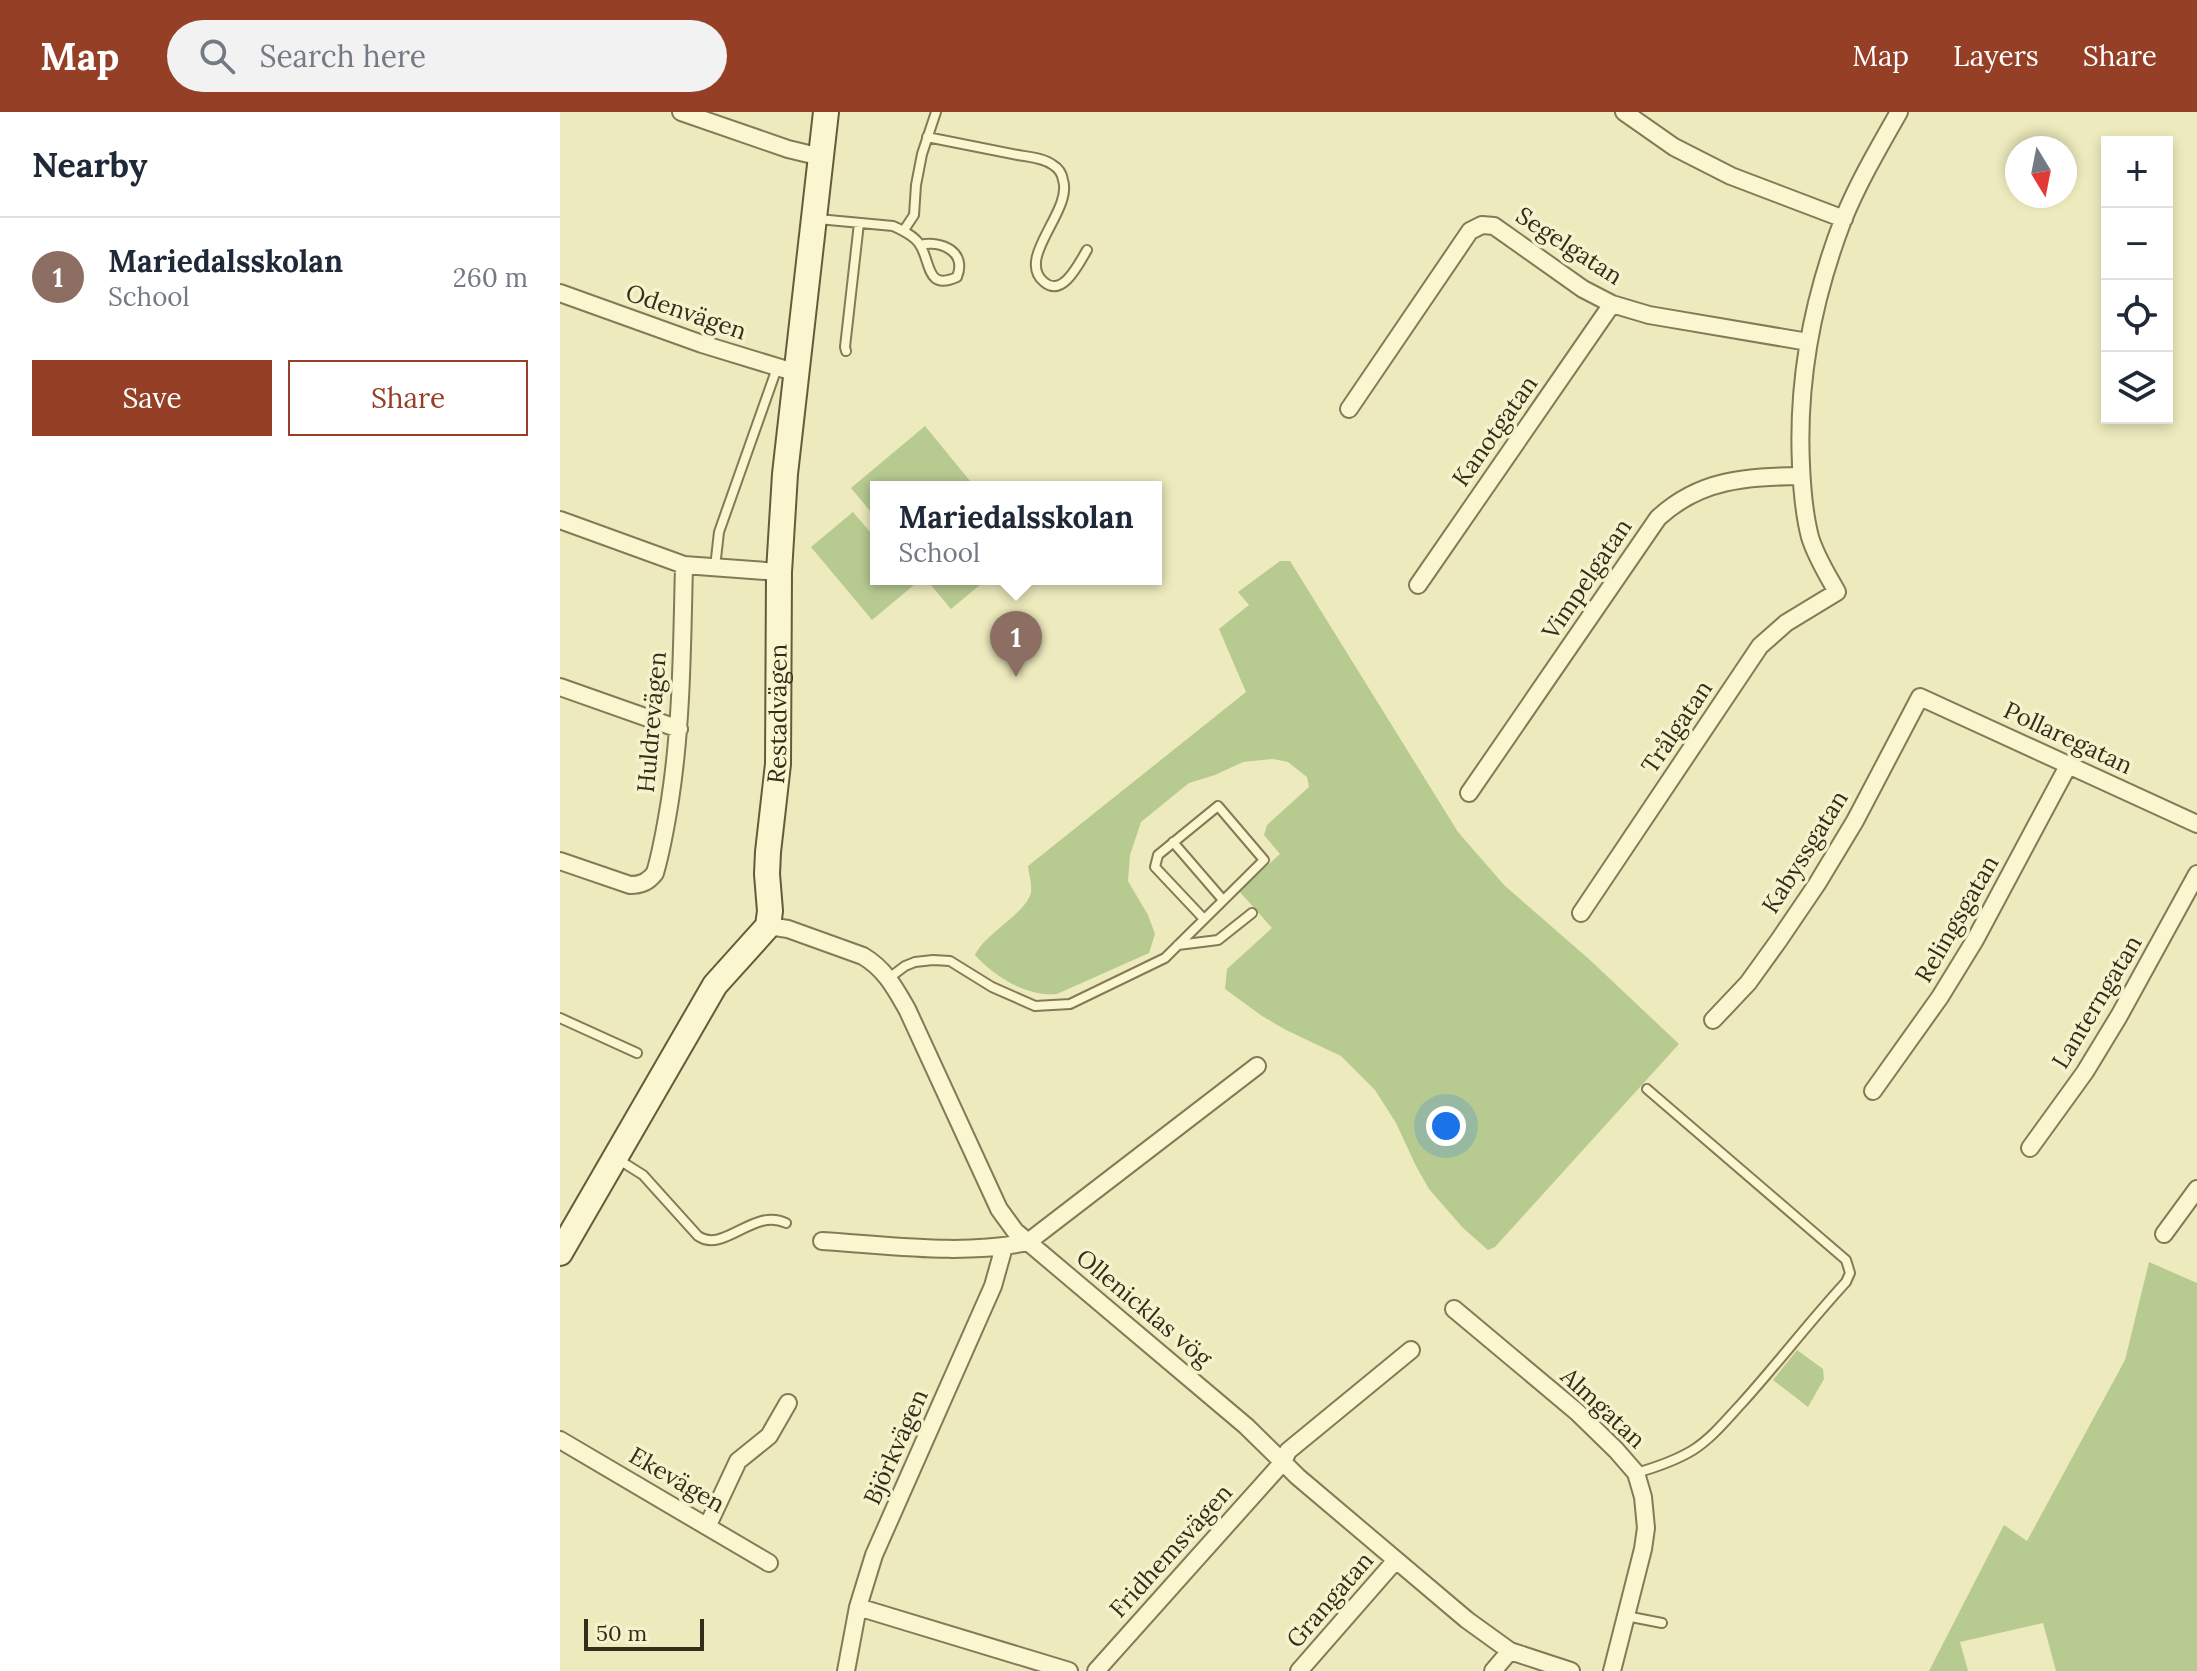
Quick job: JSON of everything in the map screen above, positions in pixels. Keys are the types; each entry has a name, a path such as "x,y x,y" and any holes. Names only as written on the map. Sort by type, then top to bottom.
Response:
{"street":[{"path":"681,112 788,149 821,157"},
{"name":"Restadvägen","path":"768,926 768,852 778,764 779,572 787,370 813,218 826,112"},
{"path":"1624,112 1674,147 1731,176 1844,219"},
{"path":"1801,476 1801,403 1808,342 1823,283 1844,219 1899,112"},
{"name":"Segelgatan","path":"1349,409 1470,231 1482,225 1494,226 1583,289 1612,304 1649,315 1808,342"},
{"name":"Odenvägen","path":"560,293 702,344 787,370"},
{"name":"Kanotgatan","path":"1418,585 1612,304"},
{"name":"Trålgatan","path":"1581,913 1760,646 1786,623 1837,592 1821,564 1810,535 1801,476"},
{"name":"Vimpelgatan","path":"1469,793 1658,518 1675,503 1716,485 1801,476"},
{"path":"560,520 684,565 779,572"},
{"name":"Huldrevägen","path":"560,861 630,885 640,885 655,873 670,801 679,729 684,565"},
{"path":"560,687 679,729"},
{"name":"Pollaregatan","path":"1920,697 2197,824"},
{"name":"Kabyssgatan","path":"1713,1020 1748,983 1817,884 1855,821 1920,697"},
{"name":"Relingsgatan","path":"1873,1091 1940,997 1975,940 2069,764"},
{"name":"Lanterngatan","path":"2030,1148 2085,1072 2197,874"},
{"path":"560,1253 715,985 768,926"},
{"name":"Ollenicklas vög","path":"768,926 788,929 863,956 889,978 907,1009 999,1209 1015,1231 1246,1426 1283,1462 1467,1620 1510,1651 1571,1671"},
{"path":"822,1241 940,1249 1004,1247 1028,1242 1257,1066"},
{"path":"2164,1234 2197,1189"},
{"name":"Björkvägen","path":"846,1671 858,1607 874,1555 993,1286 1004,1247"},
{"name":"Almgatan","path":"1454,1309 1577,1412 1636,1473 1643,1497 1646,1528 1612,1671"},
{"name":"Fridhemsvägen","path":"1096,1671 1283,1462 1288,1451 1411,1350"},
{"path":"708,1525 738,1461 769,1436 788,1403"},
{"name":"Ekevägen","path":"560,1440 769,1563"},
{"name":"Grangatan","path":"1299,1671 1396,1560"},
{"path":"858,1607 1069,1671"},
{"path":"1493,1671 1510,1651"}],"lane":[{"path":"904,230 914,215 916,185 936,112"},
{"path":"927,137 1036,159 1055,166 1064,181 1065,191 1063,202 1036,258 1039,276 1045,283 1058,286 1065,282 1087,250"},
{"path":"813,218 893,226 904,230 920,245 934,277 941,281 957,277 961,267 956,254 943,245 920,245"},
{"path":"846,351 859,223"},
{"path":"715,568 719,532 787,370"},
{"path":"889,978 915,962 950,961 992,987 1035,1006 1061,1005 1070,1004 1165,958 1264,860 1218,806 1158,855 1155,867 1204,919"},
{"path":"1173,842 1223,900"},
{"path":"1177,946 1218,940 1252,913"},
{"path":"560,1018 637,1053"},
{"path":"1636,1473 1670,1463 1698,1447 1718,1429 1846,1282 1850,1273 1846,1260 1647,1089"},
{"path":"615,1158 643,1175 704,1240 716,1241 762,1221 778,1219 786,1223"},
{"path":"1626,1616 1662,1623"}],"green space":[{"path":"925,426 970,481 870,481 870,511 851,488"},
{"path":"853,512 870,532 870,585 914,585 872,620 811,547"},
{"path":"1280,561 1290,561 1458,832 1504,885 1679,1044 1495,1247 1488,1250 1463,1228 1429,1189 1396,1123 1375,1090 1341,1056 1286,1030 1225,989 1227,969 1272,928 1239,891 1280,854 1264,835 1267,825 1309,787 1307,777 1288,762 1273,759 1243,762 1189,783 1141,822 1130,855 1128,881 1155,934 1149,953 1057,994 1034,992 1012,984 975,955 988,938 1028,900 1031,889 1028,866 1246,692 1219,629 1249,605 1238,592"},
{"path":"931,585 980,585 951,609"},
{"path":"2149,1262 2197,1283 2197,1671 2056,1671 2043,1623 1960,1642 1968,1671 1929,1671 2004,1525 2027,1541 2125,1360"},
{"path":"1797,1350 1823,1369 1824,1379 1808,1407 1773,1380"}],"place":[{"name":"Mariedalsskolan","path":"1016,677"}]}
